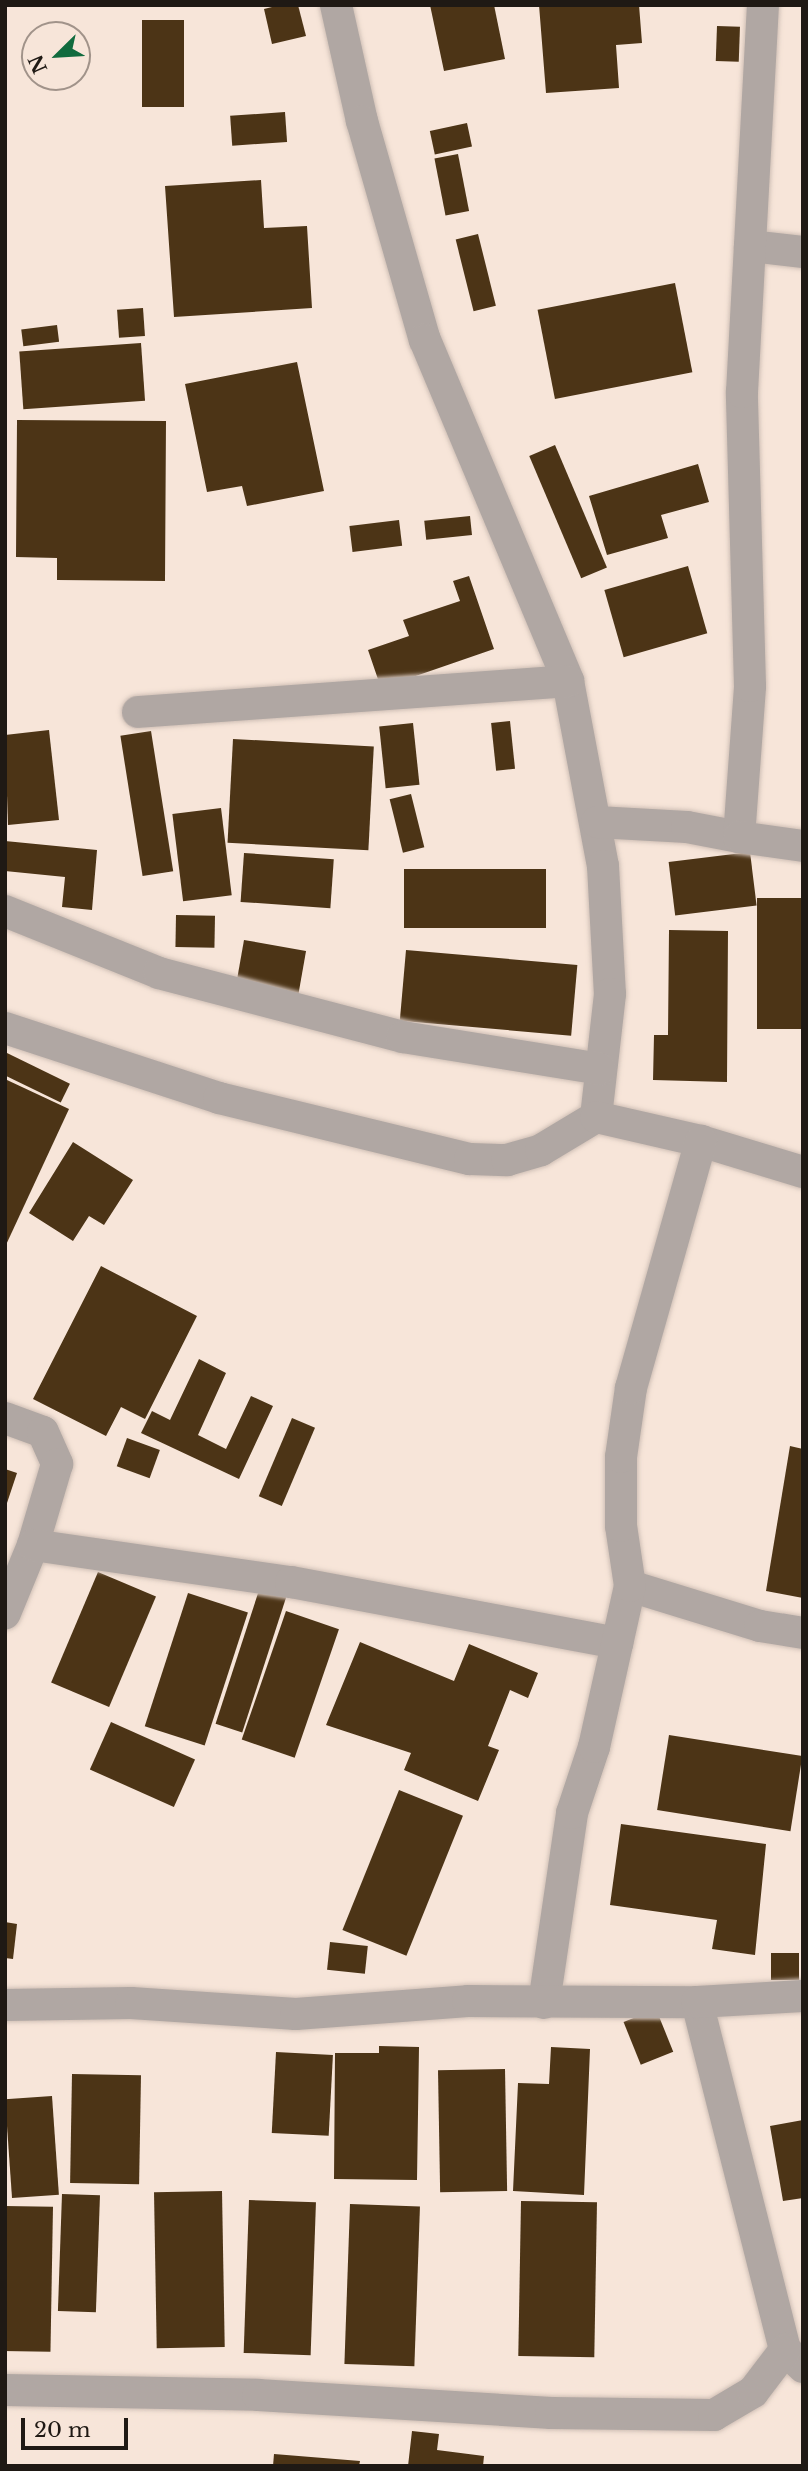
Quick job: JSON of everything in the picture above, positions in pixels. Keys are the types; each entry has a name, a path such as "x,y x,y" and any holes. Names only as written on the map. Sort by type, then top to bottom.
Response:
{"street":[{"path":"336,5 362,121 425,340 568,681 597,822 610,994 596,1117"},
{"path":"738,837 750,686 742,461 762,5"},
{"path":"750,246 803,252"},
{"path":"138,712 568,681"},
{"path":"597,822 687,827 803,846"},
{"path":"5,911 159,973 403,1037 600,1069"},
{"path":"5,1028 219,1098 470,1159 508,1160 541,1150 596,1117 701,1141 803,1172"},
{"path":"544,2003 572,1813 594,1747 629,1586 621,1526 621,1457 631,1388 701,1141"},
{"path":"5,1418 43,1432 57,1464 33,1545 5,1613"},
{"path":"33,1545 291,1582 617,1643"},
{"path":"629,1586 760,1626 803,1633"},
{"path":"5,2005 131,2003 296,2014 468,2001 697,2002 803,1996"},
{"path":"5,2390 258,2395 551,2413 714,2415 753,2392 794,2358 773,2307 697,2002"},
{"path":"773,2307 803,2320"}],"building":[{"path":"280,5 298,5 306,36 272,44 264,9"},
{"path":"430,5 494,5 505,59 444,71"},
{"path":"539,5 639,5 642,43 616,45 619,88 546,93"},
{"path":"142,20 184,20 184,107 142,107"},
{"path":"717,26 740,27 739,62 716,61"},
{"path":"285,112 287,142 232,146 230,116"},
{"path":"467,123 472,146 435,154 430,131"},
{"path":"458,154 469,211 446,216 434,159"},
{"path":"261,180 264,228 307,226 312,308 174,317 165,186"},
{"path":"478,234 496,306 474,311 456,240"},
{"path":"675,283 692,372 555,399 538,310"},
{"path":"143,308 145,336 119,338 117,310"},
{"path":"57,325 59,342 23,346 21,329"},
{"path":"141,343 145,401 23,409 19,352"},
{"path":"297,362 324,491 247,506 242,486 207,492 185,384"},
{"path":"17,420 166,421 165,581 57,580 57,558 16,557"},
{"path":"555,445 607,567 581,578 529,456"},
{"path":"698,464 709,502 661,515 668,538 607,555 589,496"},
{"path":"470,516 472,535 426,540 424,521"},
{"path":"399,520 402,546 353,552 349,526"},
{"path":"688,566 707,633 624,657 604,590"},
{"path":"469,576 494,649 381,688 368,650 409,636 403,620 460,601 453,581"},
{"path":"510,721 515,769 496,771 491,723"},
{"path":"413,723 419,785 386,788 379,727"},
{"path":"49,730 59,820 8,825 5,735"},
{"path":"151,731 173,871 143,876 120,736"},
{"path":"233,739 374,746 368,850 228,843"},
{"path":"411,794 424,847 403,853 390,799"},
{"path":"221,808 232,895 183,901 172,814"},
{"path":"5,841 97,850 92,910 62,907 65,877 5,871"},
{"path":"750,852 757,906 675,916 669,862"},
{"path":"244,853 334,859 330,908 241,902"},
{"path":"404,869 546,869 546,928 404,928"},
{"path":"757,898 803,898 803,1029 757,1029"},
{"path":"176,915 215,916 214,948 175,947"},
{"path":"669,930 728,931 727,1082 653,1080 654,1035 668,1035"},
{"path":"244,940 306,951 298,994 236,983"},
{"path":"406,950 577,965 571,1036 400,1021"},
{"path":"7,1053 70,1084 61,1103 5,1075"},
{"path":"7,1080 69,1109 5,1247 5,1085"},
{"path":"73,1142 133,1180 104,1225 89,1216 73,1241 29,1213"},
{"path":"101,1266 197,1316 145,1419 121,1407 106,1436 33,1399"},
{"path":"199,1359 226,1373 198,1435 226,1449 251,1396 273,1406 239,1479 141,1433 152,1411 170,1420"},
{"path":"292,1418 315,1428 282,1506 259,1496"},
{"path":"127,1438 160,1450 150,1478 117,1466"},
{"path":"790,1446 803,1449 803,1598 766,1591"},
{"path":"5,1469 17,1473 6,1506 5,1505"},
{"path":"98,1572 156,1597 109,1707 51,1682"},
{"path":"261,1584 288,1593 242,1732 216,1724"},
{"path":"188,1593 248,1612 205,1746 145,1726"},
{"path":"286,1611 339,1629 295,1758 242,1740"},
{"path":"360,1642 454,1681 469,1644 538,1673 528,1698 510,1690 488,1746 499,1750 478,1801 404,1770 411,1753 326,1725"},
{"path":"111,1722 195,1759 174,1807 90,1770"},
{"path":"669,1735 802,1756 790,1831 657,1810"},
{"path":"399,1790 463,1816 406,1956 342,1930"},
{"path":"621,1824 766,1844 755,1955 712,1949 717,1920 610,1905"},
{"path":"5,1922 17,1924 13,1959 5,1958"},
{"path":"330,1942 368,1946 365,1974 327,1970"},
{"path":"771,1953 799,1953 799,1980 771,1980"},
{"path":"656,2009 673,2052 641,2065 624,2022"},
{"path":"379,2046 419,2047 417,2180 334,2179 335,2053 379,2053"},
{"path":"551,2047 590,2049 584,2195 513,2191 518,2083 549,2084"},
{"path":"276,2052 333,2055 329,2136 272,2133"},
{"path":"505,2069 507,2191 440,2192 438,2070"},
{"path":"72,2074 141,2075 139,2184 70,2183"},
{"path":"52,2096 59,2195 12,2198 5,2099"},
{"path":"803,2120 803,2198 783,2201 770,2126"},
{"path":"222,2191 225,2347 157,2348 154,2192"},
{"path":"62,2194 100,2195 96,2312 58,2311"},
{"path":"249,2200 316,2202 311,2355 244,2353"},
{"path":"521,2201 597,2202 594,2357 518,2356"},
{"path":"350,2204 420,2206 414,2366 344,2364"},
{"path":"5,2206 53,2207 50,2352 5,2351"},
{"path":"412,2431 439,2434 437,2450 484,2456 483,2466 408,2466"},
{"path":"274,2454 360,2461 359,2466 273,2466"}]}
